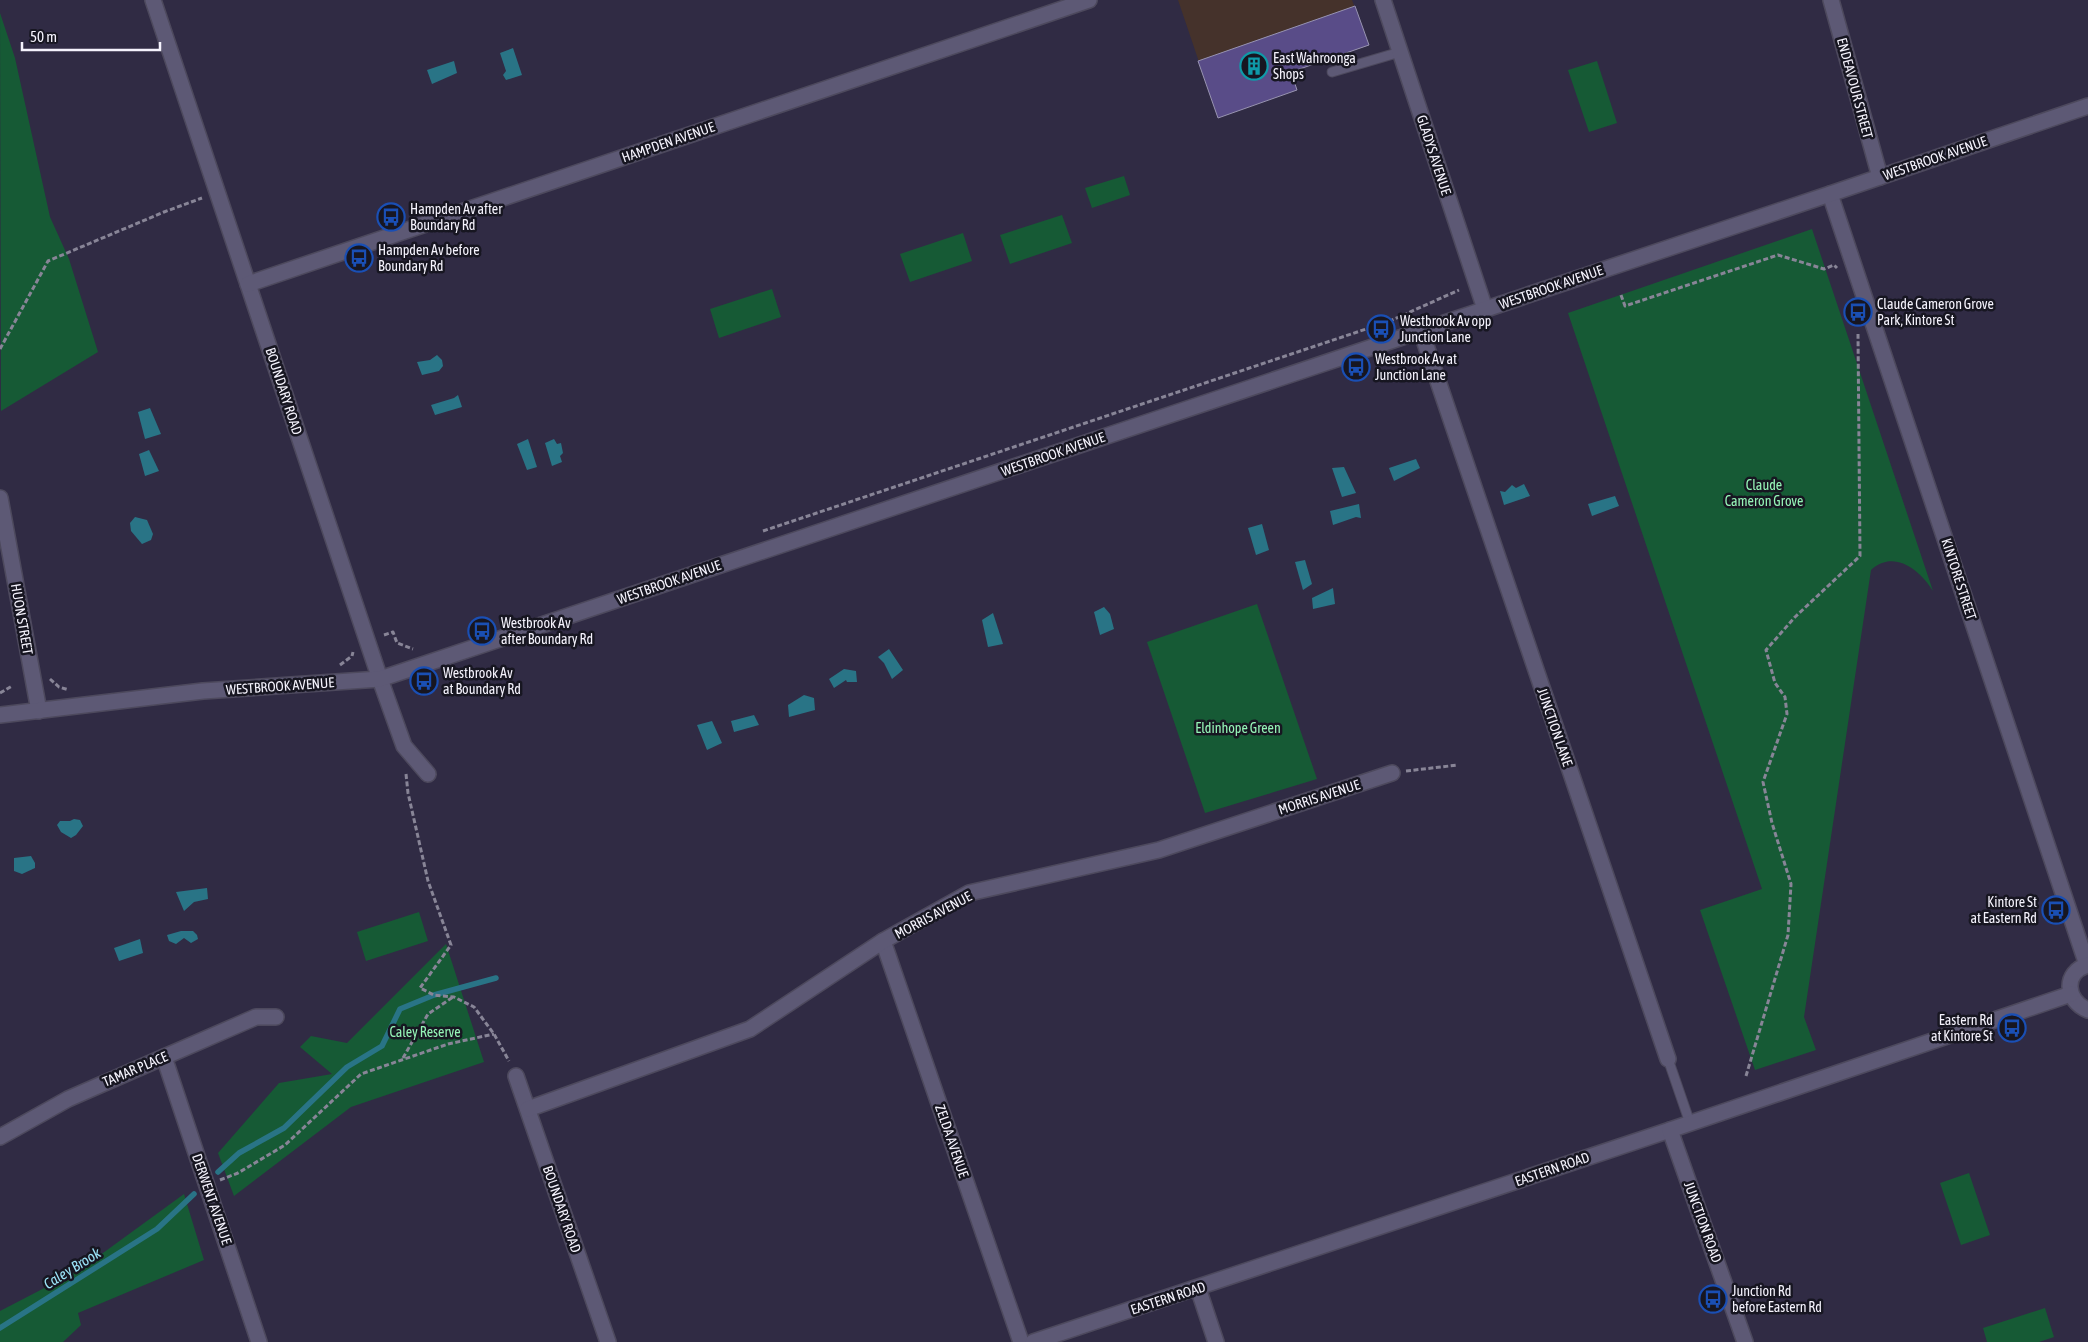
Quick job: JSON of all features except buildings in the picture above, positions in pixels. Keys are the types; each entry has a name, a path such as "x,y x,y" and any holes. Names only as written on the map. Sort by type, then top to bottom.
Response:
{"street":[{"name":"BOUNDARY ROAD","path":"153,0 380,679 404,746 428,774"},
{"name":"HAMPDEN AVENUE","path":"248,284 1089,0"},
{"name":"GLADYS AVENUE","path":"1383,0 1485,309"},
{"name":"ENDEAVOUR STREET","path":"1831,0 1880,177"},
{"name":"WESTBROOK AVENUE","path":"0,715 203,691 380,679 2088,106"},
{"name":"KINTORE STREET","path":"1830,194 2087,965"},
{"name":"JUNCTION LANE","path":"1421,331 1668,1059"},
{"name":"HUON STREET","path":"0,498 39,711"},
{"name":"MORRIS AVENUE","path":"528,1109 750,1029 883,941 969,893 1159,850 1392,773"},
{"name":"ZELDA AVENUE","path":"883,941 1021,1342"},
{"path":"2087,965 2074,974 2071,981 2071,994 2075,1003 2088,1010"},
{"name":"EASTERN ROAD","path":"1033,1342 2071,994"},
{"name":"TAMAR PLACE","path":"0,1137 68,1099 256,1017 276,1017"},
{"name":"DERWENT AVENUE","path":"164,1057 259,1342"},
{"name":"BOUNDARY ROAD","path":"516,1076 608,1342"},
{"name":"JUNCTION ROAD","path":"1670,1130 1745,1342"},
{"path":"1198,1288 1216,1342"}],"lane":[{"path":"1332,72 1400,52"},
{"name":"JUNCTION LANE","path":"1668,1059 1690,1123"}],"path":[{"path":"0,349 48,261 164,212 218,192"},
{"path":"1621,295 1625,306 1778,255 1824,269 1834,265 1840,272"},
{"path":"760,532 1390,321 1459,290"},
{"path":"1746,1076 1788,935 1791,892 1791,884 1763,782 1787,714 1785,697 1775,683 1766,650 1794,617 1860,556 1858,328"},
{"path":"384,635 393,632 397,643 412,649 421,646"},
{"path":"0,693 12,686"},
{"path":"404,746 408,793 428,881 451,946 420,988 434,995 454,997 474,1007 494,1034 516,1076"},
{"path":"1392,773 1458,765"},
{"path":"402,1059 428,1014 454,997"},
{"path":"207,1185 238,1173 284,1145 361,1074 448,1044 494,1034"}],"shaded area":[{"path":"1178,0 1352,0 1369,45 1291,72 1297,90 1218,118"},
{"path":"513,48 522,75 506,80 503,75 506,71 500,53"},
{"path":"454,61 457,73 432,84 427,70"},
{"path":"437,355 442,360 443,366 439,371 422,375 417,362 430,360"},
{"path":"458,395 462,407 435,415 431,405"},
{"path":"150,408 161,434 145,439 138,412"},
{"path":"528,439 537,467 527,470 517,444"},
{"path":"554,439 557,444 561,443 563,453 560,456 562,462 552,466 545,443"},
{"path":"149,450 159,471 145,476 139,454"},
{"path":"1416,459 1420,468 1394,481 1389,468"},
{"path":"1344,467 1356,493 1342,497 1332,468"},
{"path":"1524,484 1530,496 1504,505 1500,491 1505,492 1512,485 1516,488"},
{"path":"1615,496 1619,506 1592,516 1588,504"},
{"path":"1359,504 1361,518 1356,517 1333,525 1330,511"},
{"path":"135,517 147,520 153,534 151,540 142,544 131,531 130,523"},
{"path":"1262,524 1269,550 1256,555 1248,528"},
{"path":"1305,560 1312,584 1303,590 1295,562"},
{"path":"1333,588 1335,604 1313,609 1312,598"},
{"path":"1104,607 1110,614 1114,629 1100,635 1094,612"},
{"path":"993,613 1003,644 988,647 982,620"},
{"path":"889,649 903,670 892,679 884,663 878,657"},
{"path":"844,669 856,671 857,682 847,682 846,680 834,688 829,679"},
{"path":"804,695 814,698 815,710 789,717 788,705"},
{"path":"754,715 759,725 734,732 731,721"},
{"path":"712,721 722,743 707,750 697,725"},
{"path":"80,820 83,826 71,838 61,832 57,825 60,821"},
{"path":"31,856 35,863 35,868 22,874 14,871 14,858"},
{"path":"207,888 208,899 194,902 184,911 176,892"},
{"path":"181,931 193,931 198,939 191,943 184,938 176,944 169,941 167,935"},
{"path":"140,939 143,953 119,961 114,948"}],"green space":[{"path":"0,13 15,58 50,217 69,259 98,352 1,411"},
{"path":"1597,61 1617,123 1589,132 1568,70"},
{"path":"1124,176 1130,195 1092,208 1085,188"},
{"path":"1062,215 1072,243 1010,264 1000,235"},
{"name":"Claude Cameron Grove","path":"1812,229 1933,591 1921,576 1906,565 1889,561 1871,570 1804,1017 1816,1050 1755,1070 1700,910 1762,889 1568,313"},
{"path":"963,233 972,261 910,282 900,254"},
{"path":"772,289 781,317 719,338 710,309"},
{"name":"Eldinhope Green","path":"1257,604 1317,779 1205,813 1147,642"},
{"path":"419,912 428,941 366,961 357,932"},
{"name":"Caley Reserve","path":"446,944 484,1062 351,1107 234,1196 218,1153 279,1083 332,1074 300,1047 311,1036 347,1043"},
{"path":"1969,1173 1990,1235 1961,1245 1940,1183"},
{"path":"184,1194 204,1260 78,1313 81,1325 63,1342 0,1342 0,1311 81,1269"},
{"path":"2045,1308 2054,1337 2039,1342 1987,1342 1983,1328"}],"waterway":[{"path":"218,1172 239,1153 284,1128 347,1067 382,1046 400,1009 434,995 496,978"},
{"name":"Caley Brook","path":"0,1328 157,1229 194,1194"}],"place":[{"name":"East Wahroonga Shops","path":"1254,66"},
{"name":"Hampden Av after Boundary Rd","path":"391,217"},
{"name":"Hampden Av before Boundary Rd","path":"359,258"},
{"name":"Claude Cameron Grove Park, Kintore St","path":"1858,312"},
{"name":"Westbrook Av opp Junction Lane","path":"1381,329"},
{"name":"Westbrook Av at Junction Lane","path":"1356,367"},
{"name":"Westbrook Av after Boundary Rd","path":"482,631"},
{"name":"Westbrook Av at Boundary Rd","path":"424,681"},
{"name":"Kintore St at Eastern Rd","path":"2056,910"},
{"name":"Eastern Rd at Kintore St","path":"2012,1028"},
{"name":"Junction Rd before Eastern Rd","path":"1713,1299"}]}
